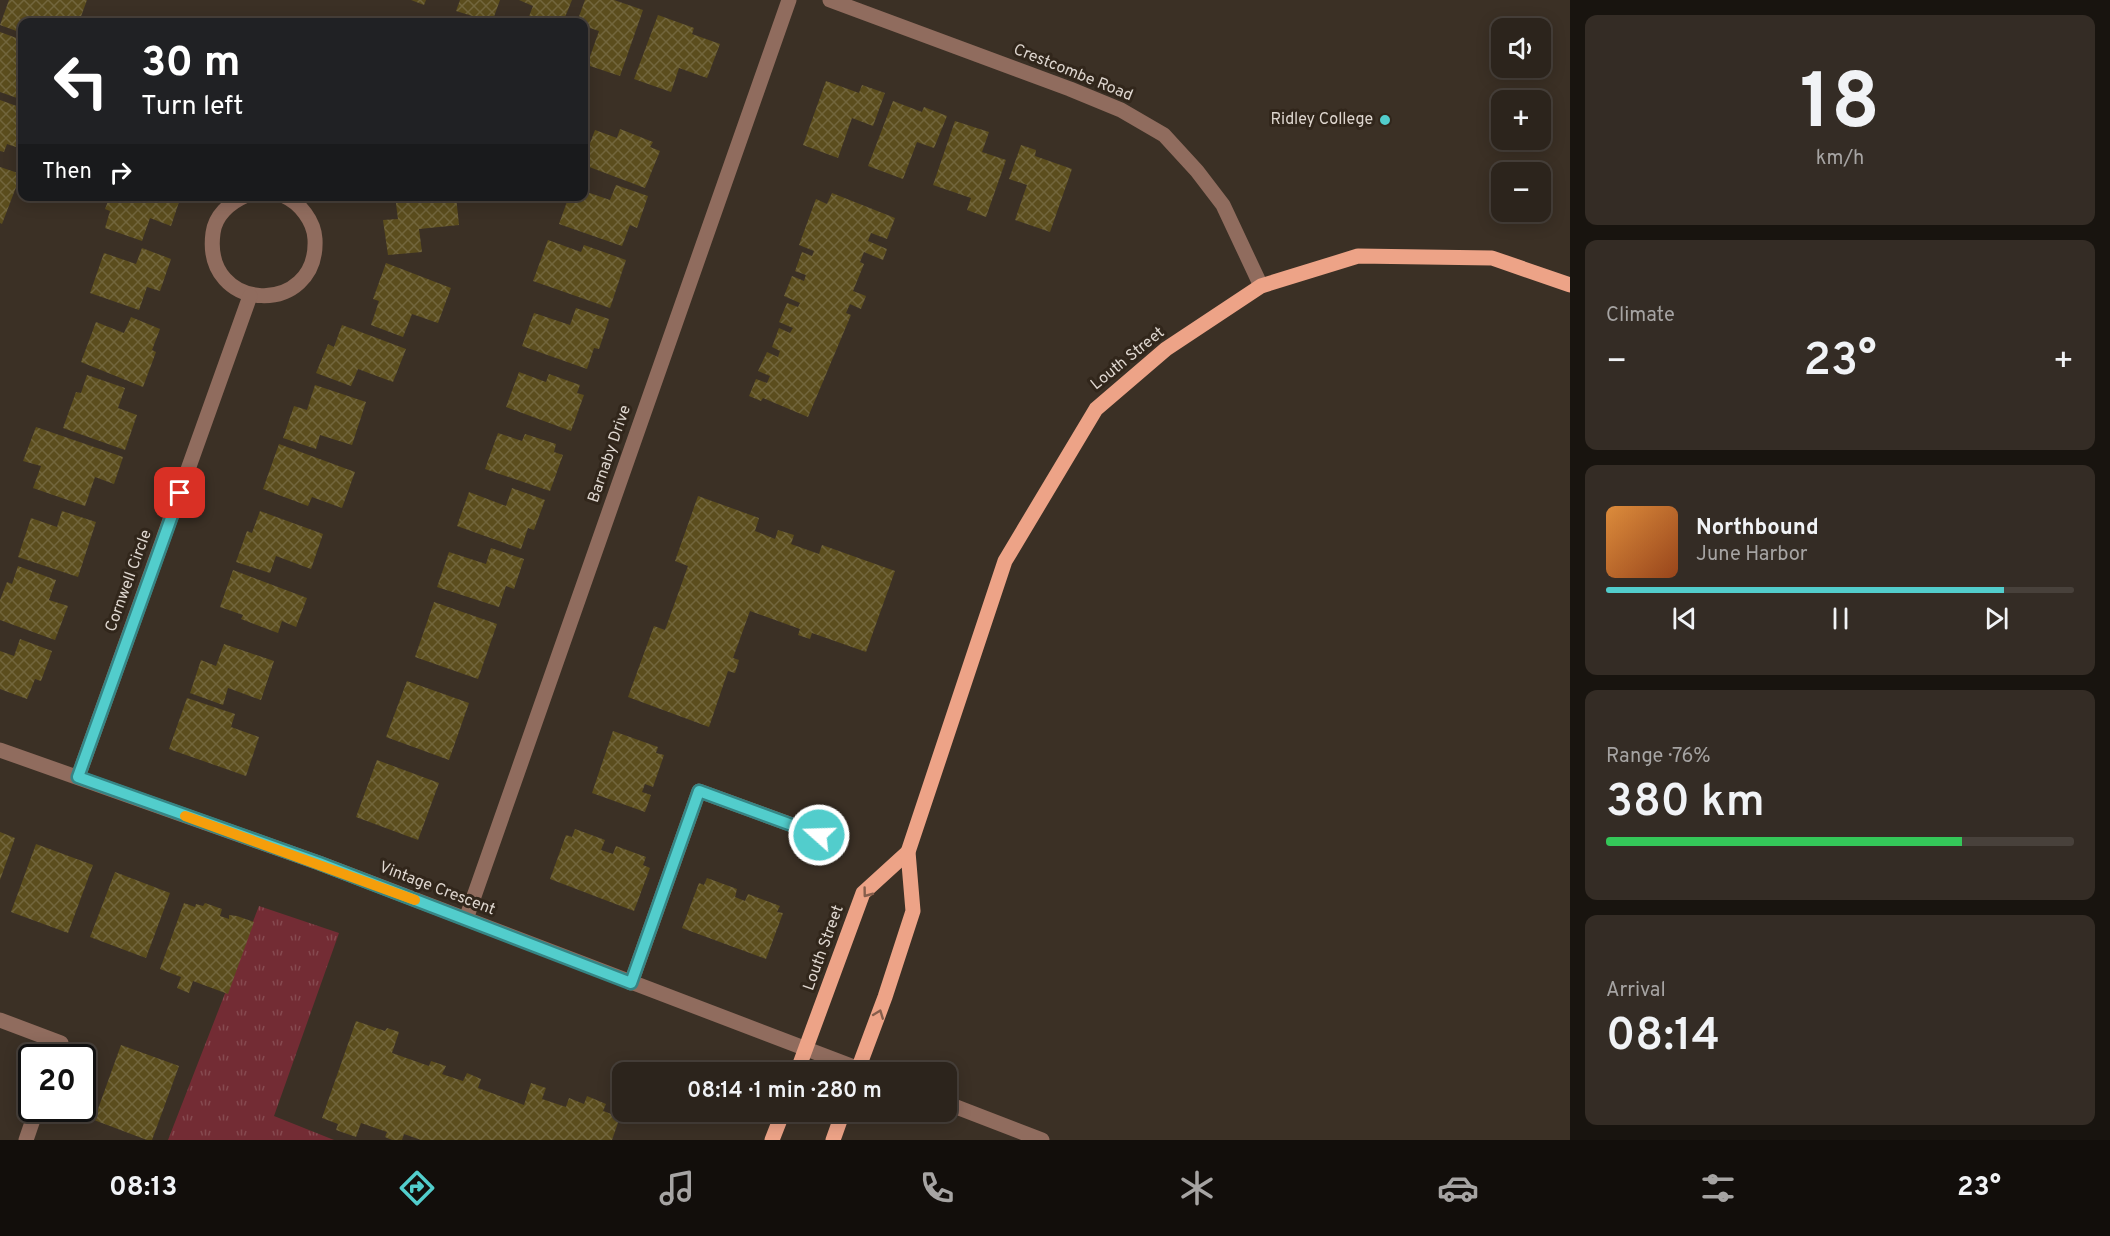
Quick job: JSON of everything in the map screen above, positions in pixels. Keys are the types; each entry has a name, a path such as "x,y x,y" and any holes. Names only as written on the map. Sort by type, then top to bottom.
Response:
{"main road":[{"name":"Louth Street","path":"864,1062 913,911 908,852 1005,561 1096,409 1166,349 1261,286 1358,256 1492,258 1570,285"},
{"name":"Louth Street","path":"801,1062 863,893 908,852"},
{"path":"772,1140 779,1122"},
{"path":"832,1140 839,1122"}],"street":[{"name":"Barnaby Drive","path":"466,919 789,0"},
{"name":"Crestcombe Road","path":"830,0 1070,89 1121,110 1164,135 1197,171 1223,205 1261,286"},
{"path":"235,201 222,212 214,228 211,246 214,264 224,279 238,291 250,296 272,296 288,291 301,281 310,268 315,252 315,236 310,220 300,207 291,201"},
{"name":"Cornwell Circle","path":"78,777 250,296"},
{"name":"Vintage Crescent","path":"0,750 308,859 838,1062"},
{"path":"631,983 699,791 819,835"},
{"path":"0,1020 61,1042 60,1044"},
{"path":"957,1107 1042,1140"},
{"path":"26,1140 32,1122"}],"green space":[{"path":"259,906 339,933 274,1116 334,1140 168,1140"}],"building":[{"path":"9,0 87,0 80,18 18,18 18,32 0,25"},
{"path":"411,0 426,0 424,5"},
{"path":"460,0 500,0 493,18 479,18 456,11"},
{"path":"519,0 572,0 565,18 528,18 533,6"},
{"path":"585,0 614,0 643,10 620,76 588,65 599,31 588,27 588,18 578,18"},
{"path":"658,15 694,28 692,34 720,44 707,78 679,68 671,92 634,79"},
{"path":"0,32 18,39 18,95 17,98 0,92"},
{"path":"826,81 859,93 862,85 885,93 873,126 852,118 838,158 803,145"},
{"path":"0,100 18,107 18,148 7,144 4,152 0,151"},
{"path":"893,101 922,112 924,107 947,116 934,148 917,142 903,179 868,166"},
{"path":"955,121 989,132 982,152 1006,160 986,217 967,210 971,198 933,185"},
{"path":"620,129 653,142 650,147 660,151 645,188 588,167 588,148 595,130 617,138"},
{"path":"1021,145 1036,150 1035,156 1072,169 1050,232 1015,220 1027,185 1009,179"},
{"path":"0,167 18,173 18,182 2,224 0,223"},
{"path":"616,185 648,196 637,228 630,225 622,246 559,224 567,201 588,201 588,192 610,200"},
{"path":"832,193 895,218 887,239 871,233 868,241 887,249 883,260 864,252 860,262 864,264 853,291 866,296 861,309 850,304 846,313 851,315 808,417 763,398 761,401 749,396 756,379 767,383 770,376 758,371 767,352 778,357 780,351 772,347 779,328 790,333 793,328 779,322 787,303 798,307 800,303 784,296 792,276 804,281 806,275 795,271 802,252 812,256 814,251 799,245 816,199 827,204"},
{"path":"108,201 179,201 171,226 150,218 142,241 105,228 110,211 105,209"},
{"path":"396,201 457,201 459,225 419,229 422,252 388,255 383,220 398,219"},
{"path":"548,240 581,252 584,245 626,260 610,308 533,281"},
{"path":"142,248 171,259 160,291 147,287 139,310 90,293 104,253 136,264"},
{"path":"386,263 451,288 438,323 412,314 403,337 371,325 379,301 373,299"},
{"path":"576,308 609,319 599,349 594,348 587,369 522,346 534,313 570,325"},
{"path":"131,317 160,329 152,350 156,352 143,387 81,362 96,322 124,333"},
{"path":"342,325 406,349 393,382 358,369 351,386 316,373 328,344 334,347"},
{"path":"519,372 546,382 549,374 580,385 577,393 584,395 571,431 506,407"},
{"path":"87,375 125,388 118,408 137,415 125,450 63,428 76,392 81,393"},
{"path":"315,385 366,402 352,445 320,435 316,449 283,438 294,406 307,410"},
{"path":"36,427 123,457 114,484 95,477 85,506 33,488 41,466 23,461"},
{"path":"498,433 522,441 525,434 556,444 554,452 563,455 550,491 485,469"},
{"path":"279,444 355,472 342,508 312,497 308,506 263,489"},
{"path":"512,488 545,500 534,530 528,528 521,549 457,526 469,492 506,506"},
{"path":"698,496 759,518 755,531 775,539 778,530 794,535 791,544 819,554 822,545 895,571 866,652 812,633 810,639 798,635 800,629 750,611 733,658 739,660 735,673 728,671 709,727 628,697 654,626 665,630 688,566 675,561"},
{"path":"62,511 96,522 78,577 18,557 31,518 57,527"},
{"path":"260,511 323,534 311,569 276,556 270,573 236,562 247,531 252,533"},
{"path":"491,548 524,559 514,589 506,586 499,607 437,587 449,552 486,564"},
{"path":"18,566 56,580 49,600 68,606 55,640 0,620 0,600 7,582 12,584"},
{"path":"233,570 307,598 296,627 282,621 278,633 241,619 243,615 220,607"},
{"path":"434,602 497,624 478,679 415,657"},
{"path":"20,639 52,651 41,681 35,679 27,699 0,689 0,651 14,656"},
{"path":"224,644 274,661 261,700 228,688 223,705 190,693 201,660 216,666"},
{"path":"407,681 469,703 449,760 386,737"},
{"path":"187,698 235,714 231,727 259,737 246,776 169,749"},
{"path":"613,731 658,747 656,753 664,755 653,787 645,784 642,792 651,795 645,812 592,793"},
{"path":"377,760 439,783 418,840 356,817"},
{"path":"575,829 605,840 601,850 613,854 616,846 646,857 643,865 650,868 634,911 550,879 566,835 572,837"},
{"path":"0,832 15,838 0,880"},
{"path":"36,844 93,865 68,933 11,912"},
{"path":"115,872 170,893 146,958 90,937"},
{"path":"707,878 737,889 735,897 745,901 748,894 780,906 777,912 783,913 766,959 682,928 699,883 704,885"},
{"path":"184,903 195,907 196,904 203,906 205,903 222,909 220,916 229,919 229,915 237,916 254,922 228,994 193,981 189,993 177,988 181,977 160,969"},
{"path":"356,1021 385,1031 387,1028 399,1032 392,1053 429,1066 431,1061 446,1066 442,1074 463,1081 467,1073 481,1079 478,1088 524,1105 531,1083 546,1088 542,1099 566,1107 569,1098 584,1104 587,1096 606,1104 603,1111 612,1114 612,1122 618,1122 612,1140 421,1140 404,1134 402,1140 392,1140 385,1137 387,1132 361,1123 356,1137 336,1130 338,1124 322,1118"},
{"path":"121,1045 179,1066 152,1140 96,1121 96,1114"}],"slow traffic":[{"path":"185,816 319,863 415,900"}],"place":[{"name":"Ridley College","path":"1385,120"}],"route":[{"path":"180,493 78,777 319,863 631,983 699,791 819,835"}]}
